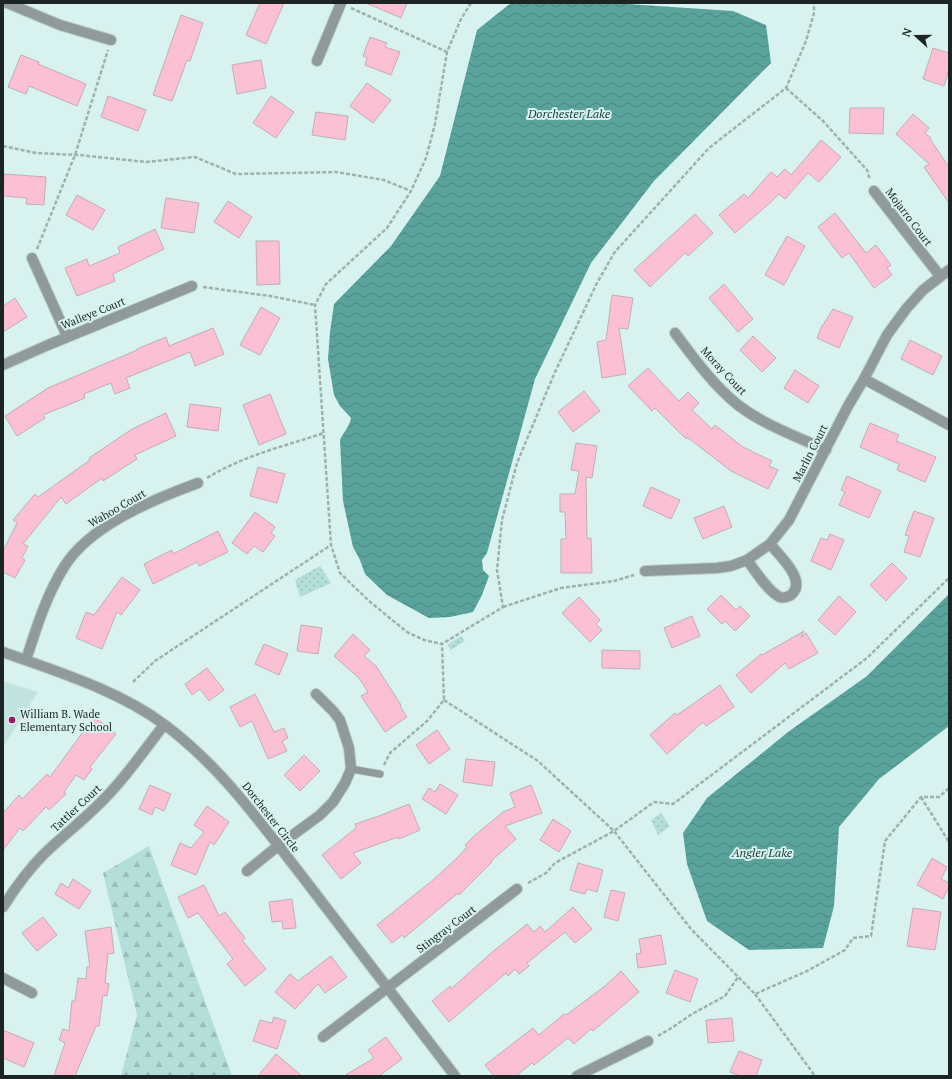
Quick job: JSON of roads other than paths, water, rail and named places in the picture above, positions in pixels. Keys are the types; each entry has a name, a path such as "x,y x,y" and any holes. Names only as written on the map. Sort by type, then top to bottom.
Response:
{"street":[{"path":"7,3 60,25 111,40"},
{"path":"317,60 341,3"},
{"name":"Mojarro Court","path":"874,191 940,276"},
{"path":"32,258 67,336"},
{"name":"Marlin Court","path":"645,571 731,566 747,560 770,544 789,520 848,406 895,324 906,309 924,290 949,270"},
{"name":"Walleye Court","path":"3,365 67,336 192,286"},
{"name":"Moray Court","path":"675,333 703,369 737,404 749,413 777,428 826,450"},
{"path":"864,379 949,425"},
{"name":"Wahoo Court","path":"26,660 44,608 56,581 70,558 94,535 111,524 154,500 198,483"},
{"path":"747,560 771,590 781,597 788,597 793,594 796,589 796,577 770,544"},
{"name":"Dorchester Circle","path":"3,652 102,689 145,712 164,725 196,751 220,774 260,821 388,987 454,1076"},
{"path":"247,871 320,814 333,802 351,770 349,748 340,720 316,694"},
{"name":"Tattler Court","path":"3,907 30,870 57,842 105,798 164,725"},
{"name":"Stingray Court","path":"323,1037 517,889"},
{"path":"3,978 32,993"},
{"path":"577,1076 648,1041"}],"lane":[{"path":"351,770 380,774"}],"water":[{"name":"Dorchester Lake","path":"511,3 612,3 733,11 766,25 771,63 654,181 591,263 535,379 487,553 482,560 483,570 489,576 482,595 473,612 450,617 429,618 387,595 365,574 353,547 343,501 340,440 351,418 340,406 334,395 328,359 330,332 334,304 391,246 440,176 477,30"},
{"name":"Angler Lake","path":"949,594 949,726 879,779 839,827 834,906 823,948 749,950 707,921 687,864 683,833 707,798 788,732 867,676"}],"place":[{"name":"William B. Wade Elementary School","path":"12,720"}]}
